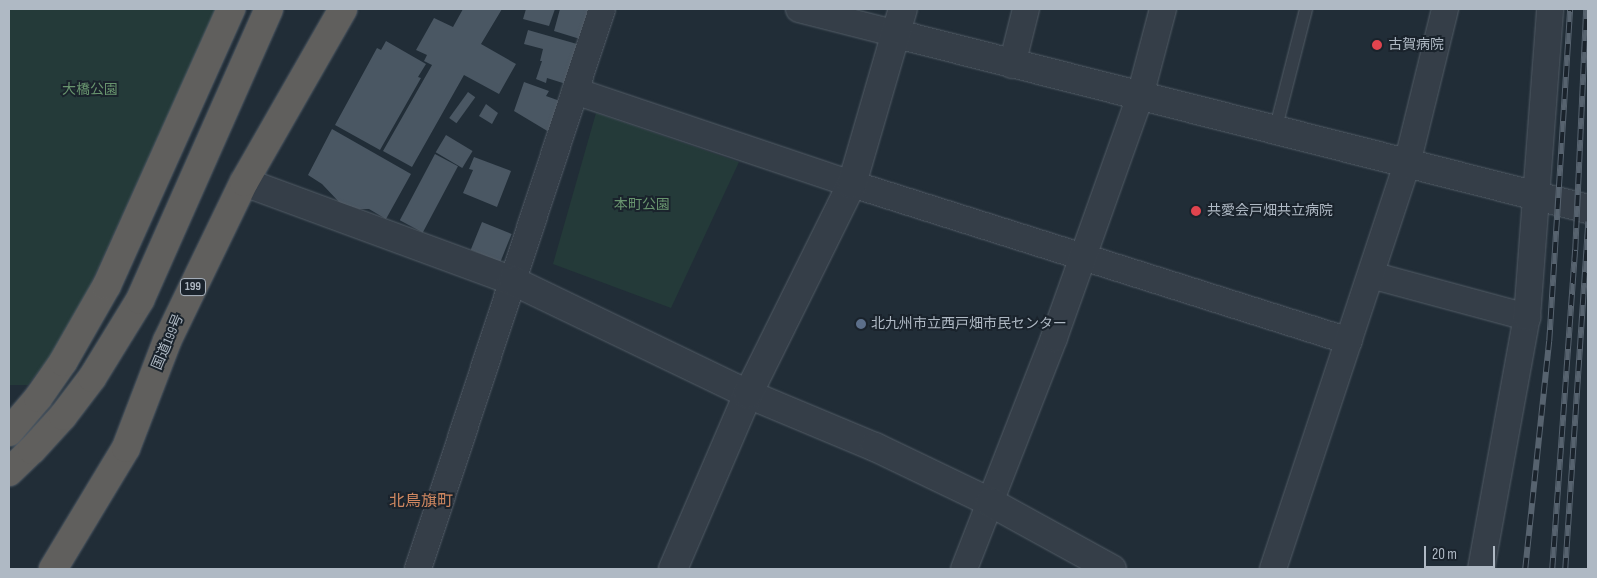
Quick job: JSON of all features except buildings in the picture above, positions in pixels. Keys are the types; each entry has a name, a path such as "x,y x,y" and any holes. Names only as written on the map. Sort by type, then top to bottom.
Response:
{"highway":[{"path":"9,432 38,398 63,362 107,285 231,9"},
{"path":"9,472 63,416 92,378 140,300 269,9"},
{"name":"国道199号","path":"58,568 126,448 167,341 244,182 343,9"}],"street":[{"path":"418,569 602,9"},
{"path":"800,9 900,22 1012,65 1407,164 1536,194 1588,209"},
{"path":"1012,65 1026,9"},
{"path":"964,569 1054,338 1140,96 1163,9"},
{"path":"1273,569 1407,164 1445,9"},
{"path":"1481,569 1527,316 1550,9"},
{"path":"673,569 748,394 852,184 900,22"},
{"path":"575,91 852,184 1348,341"},
{"path":"244,182 513,281 748,394 875,447 990,502 1112,569"},
{"path":"1371,275 1527,316"}],"lane":[{"path":"1275,131 1306,9"}],"green space":[{"name":"大橋公園","path":"9,9 216,9 85,297 59,345 28,385 9,385"},
{"name":"本町公園","path":"596,113 739,162 671,308 553,264"}],"railway":[{"path":"1525,569 1549,341 1570,9"},
{"path":"1552,569 1575,250 1586,9"},
{"path":"1565,569 1588,222"}],"place":[{"name":"古賀病院","path":"1377,45"},
{"name":"共愛会戸畑共立病院","path":"1196,211"},
{"name":"北九州市立西戸畑市民センター","path":"861,324"}],"district":[{"name":"北鳥旗町","path":"421,502"}]}
